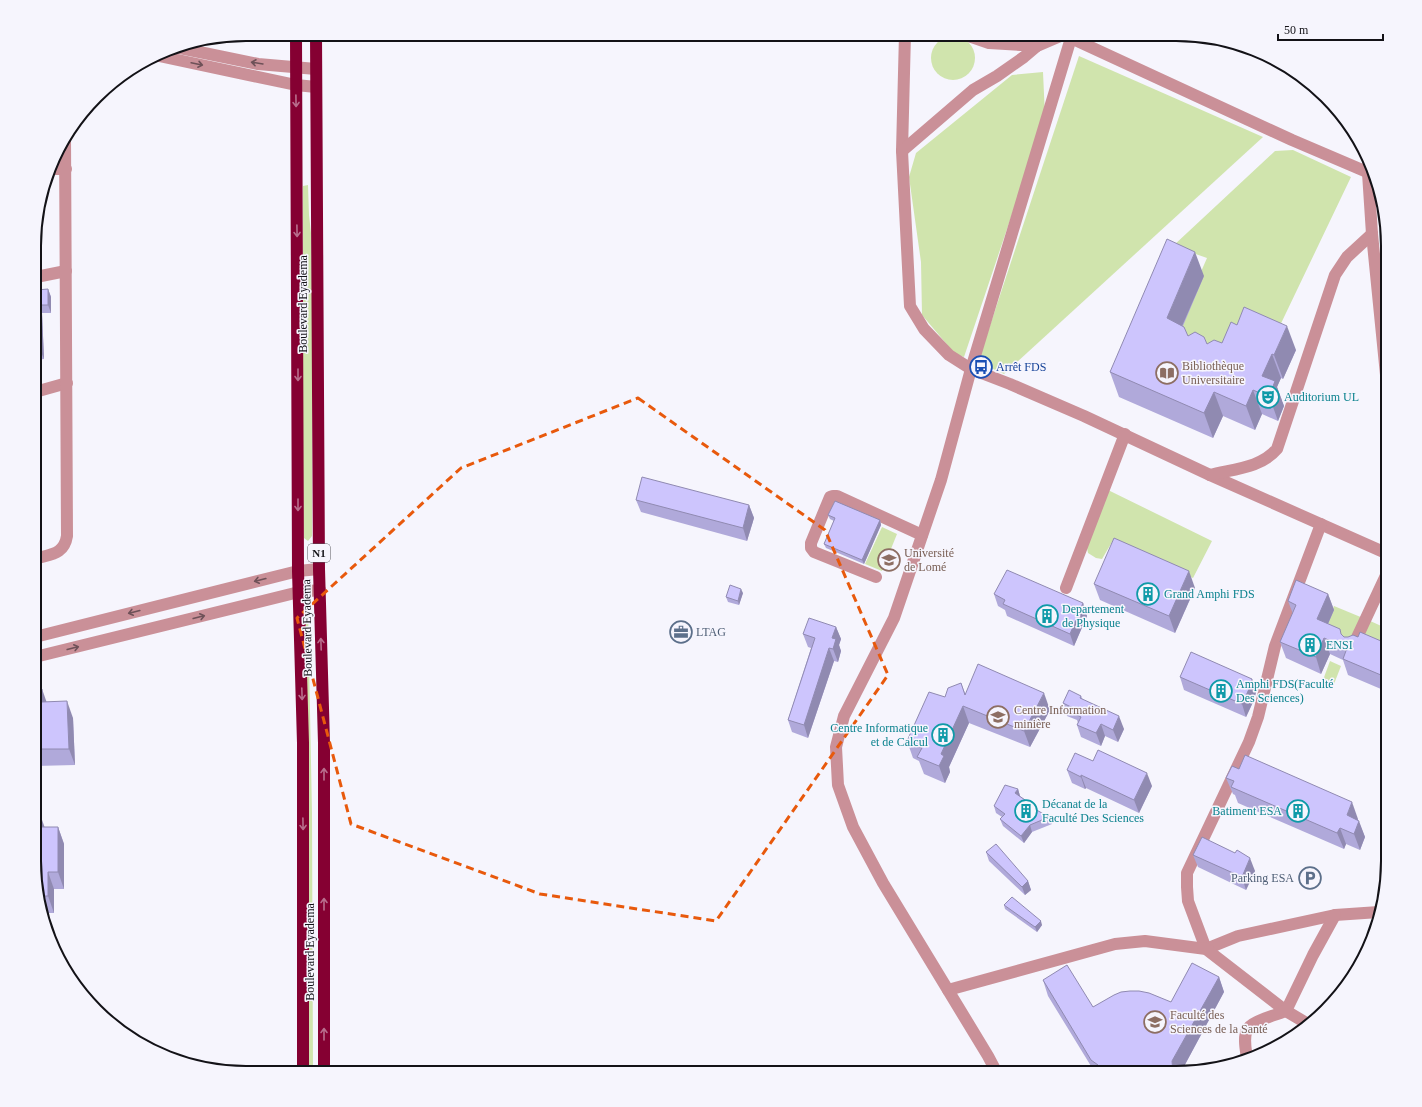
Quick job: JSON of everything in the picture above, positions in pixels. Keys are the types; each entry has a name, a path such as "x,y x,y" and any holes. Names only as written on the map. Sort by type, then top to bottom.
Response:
{"highway":[{"name":"N1","path":"296,41 298,571"},
{"name":"Boulevard Eyadema","path":"316,41 319,568 324,743 324,1066"},
{"name":"Boulevard Eyadema","path":"298,571 303,743 303,1066"}],"street":[{"path":"905,41 902,151 910,306 924,329 949,355 970,369 1125,434 1210,475 1381,551"},
{"path":"983,41 989,43 1037,46 1052,41"},
{"path":"993,1066 883,882 853,827 838,785 836,747 844,716 894,618 941,480 970,369 1067,41"},
{"path":"1079,41 1292,140 1367,172"},
{"path":"902,151 973,90 997,76 1037,46"},
{"path":"188,50 258,64 316,68"},
{"path":"166,58 296,85 316,87"},
{"path":"41,557 58,552 66,543 65,148"},
{"path":"57,169 66,169"},
{"path":"1371,184 1372,234 1381,325"},
{"path":"1210,475 1262,462 1271,457 1277,449 1335,275 1347,257 1372,234"},
{"path":"41,276 66,270"},
{"path":"41,391 66,384"},
{"path":"1066,588 1125,434"},
{"path":"876,577 814,552 811,548 811,543 830,497 837,496 922,535"},
{"path":"1304,1022 1286,1011 1206,949 1188,901 1186,887 1187,873 1254,730 1276,646 1321,524"},
{"path":"41,635 298,571 319,568"},
{"path":"1353,646 1381,586"},
{"path":"41,656 299,592 320,590"},
{"path":"948,990 1115,944 1145,941 1206,949 1238,936 1335,915 1374,912"},
{"path":"1247,1053 1247,1031 1252,1024 1286,1011 1313,955 1335,915"}],"highlighted area":[{"path":"638,398 825,530 888,675 716,921 540,894 351,824 297,618 461,468"}],"green space":[{"path":"939,41 967,41 975,54 975,62 969,74 957,80 949,80 937,74 931,62 931,54"},
{"path":"1079,56 1263,137 1004,374 978,362"},
{"path":"1043,72 1045,116 964,357 955,354 922,315 921,262 909,177 916,153 1012,75"},
{"path":"1293,150 1351,177 1275,336 1222,361 1172,338 1207,258 1173,246 1275,151"},
{"path":"308,185 311,233 312,299 312,536 308,541 304,538 303,525 303,186"},
{"path":"1108,490 1212,541 1193,578 1112,542 1102,559 1096,558 1088,553 1087,548"},
{"path":"882,527 897,534 882,571 865,564"},
{"path":"1334,606 1363,618 1350,648 1318,642"},
{"path":"308,608 312,813 313,1066 308,1066 308,735 305,609"},
{"path":"1368,620 1381,626 1381,655 1361,647"},
{"path":"1330,661 1341,666 1334,684 1323,680"}],"building":[{"path":"1167,239 1195,252 1167,318 1184,327 1188,336 1195,332 1204,337 1207,344 1214,340 1222,343 1231,322 1237,325 1244,307 1287,326 1274,355 1272,354 1262,376 1275,381 1269,397 1253,390 1246,406 1214,392 1204,413 1110,372"},
{"path":"48,289 48,305 41,305 41,290"},
{"path":"642,477 749,505 743,528 636,500"},
{"path":"835,501 880,520 862,560 824,544 835,518 828,515"},
{"name":"Grand Amphi FDS","path":"1114,538 1189,571 1169,616 1094,584"},
{"path":"1007,570 1083,603 1070,634 1003,604 1005,600 994,594"},
{"path":"1296,580 1328,594 1317,619 1340,629 1341,634 1344,637 1353,635 1358,637 1360,632 1381,641 1381,675 1343,659 1347,648 1324,638 1316,657 1280,642 1296,605 1288,601"},
{"path":"730,585 741,589 738,601 726,597"},
{"path":"809,618 836,627 832,638 836,639 833,649 829,648 804,725 788,720 815,638 803,634"},
{"path":"1191,652 1252,679 1242,704 1180,677"},
{"path":"978,664 1044,693 1024,731 963,706 941,754 944,756 939,766 917,757 922,748 907,741 929,692 945,697 948,688 961,683 965,695"},
{"path":"41,689 42,702 67,701 69,749 41,749"},
{"path":"1069,690 1081,696 1080,698 1119,716 1113,730 1101,724 1096,733 1077,725 1081,717 1075,714 1077,710 1063,703"},
{"path":"1098,750 1147,773 1134,800 1067,770 1075,753 1093,761"},
{"path":"1245,755 1352,802 1347,815 1359,821 1354,834 1340,828 1337,833 1231,787 1234,781 1226,778 1232,766 1239,769"},
{"path":"1005,785 1018,789 1015,793 1035,807 1033,808 1049,817 1030,825 1021,836 1000,819 1005,814 994,806"},
{"path":"41,827 58,827 58,872 48,872 48,896 44,896 41,874"},
{"path":"1202,837 1235,853 1237,850 1250,858 1242,877 1193,855"},
{"path":"996,844 1028,881 1022,887 986,852"},
{"path":"1012,897 1041,921 1035,927 1004,905"},
{"name":"Faculté des Sciences de la Santé","path":"1192,963 1219,977 1172,1061 1172,1066 1097,1066 1091,1060 1043,980 1067,965 1093,1007 1114,995 1121,992 1130,991 1149,993 1171,1002"}],"place":[{"name":"Arrêt FDS","path":"981,367"},
{"name":"Bibliothèque Universitaire","path":"1167,373"},
{"name":"Auditorium UL","path":"1268,397"},
{"name":"Université de Lomé","path":"889,560"},
{"name":"Grand Amphi FDS","path":"1148,594"},
{"name":"Departement de Physique","path":"1047,616"},
{"name":"LTAG","path":"681,632"},
{"name":"ENSI","path":"1310,645"},
{"name":"Amphi FDS(Faculté Des Sciences)","path":"1221,691"},
{"name":"Centre Information minière","path":"998,717"},
{"name":"Centre Informatique et de Calcul","path":"943,735"},
{"name":"Décanat de la Faculté Des Sciences","path":"1026,811"},
{"name":"Batiment ESA","path":"1298,811"},
{"name":"Parking ESA","path":"1310,878"},
{"name":"Faculté des Sciences de la Santé","path":"1155,1022"}]}
